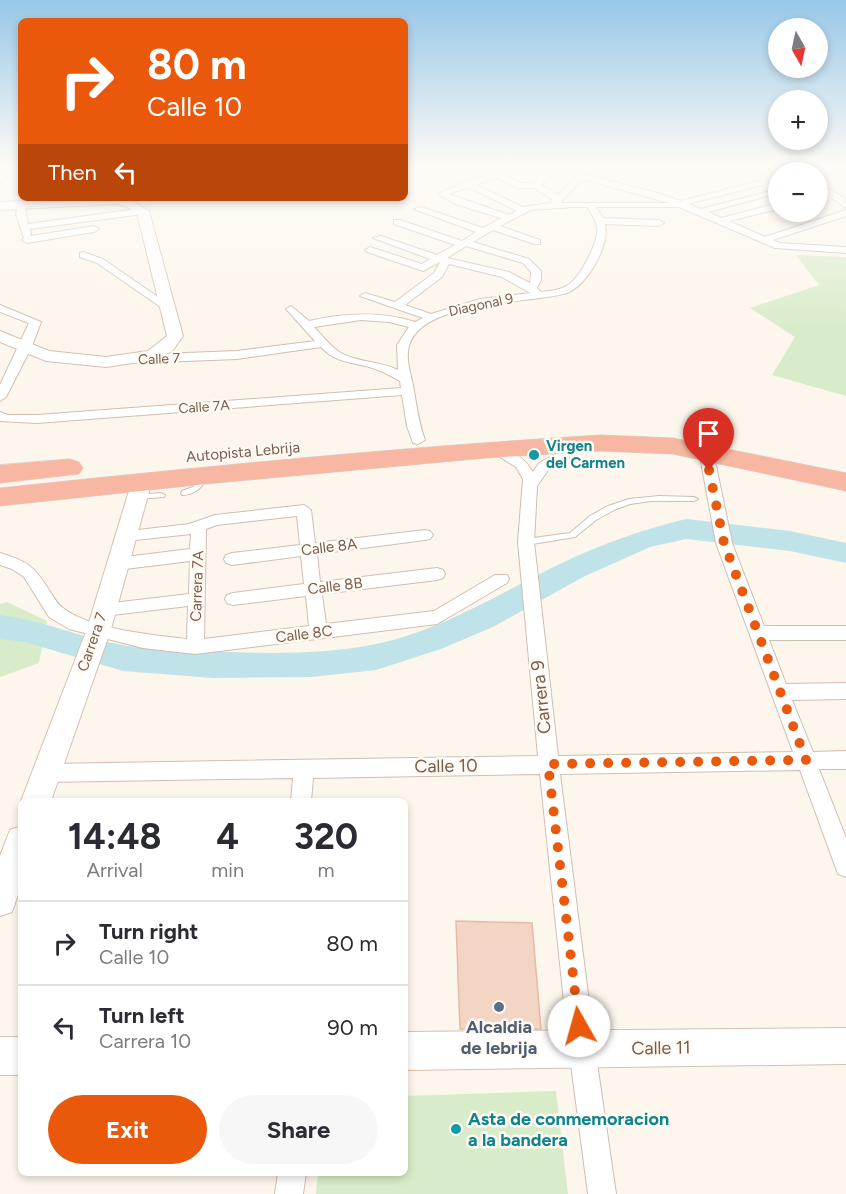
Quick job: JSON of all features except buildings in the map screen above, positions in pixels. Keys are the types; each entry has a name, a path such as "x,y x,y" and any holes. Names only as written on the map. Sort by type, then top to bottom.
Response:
{"highway":[{"name":"Autopista Lebrija","path":"0,474 334,443 418,440 491,450"},
{"name":"Autopista Lebrija","path":"0,497 146,491 206,475 491,450 641,443 706,451 845,481"}],"street":[{"path":"22,221 26,227 27,244 93,230"},
{"path":"26,227 72,221"},
{"path":"134,360 153,355 167,346 175,336 146,221"},
{"path":"460,221 537,243"},
{"path":"369,250 423,268 505,221"},
{"path":"601,221 659,223"},
{"name":"Diagonal 9","path":"416,326 431,317 484,302 535,292 569,289 579,282 602,238 601,221"},
{"path":"723,221 762,241 787,248 846,250"},
{"path":"762,241 823,221"},
{"path":"397,222 526,261 536,271 535,292"},
{"path":"378,238 442,259 519,280 535,292"},
{"path":"83,255 100,261 169,308"},
{"path":"438,275 442,259"},
{"path":"397,306 438,275 469,267"},
{"path":"365,296 431,317"},
{"path":"0,308 35,322 26,346 0,397"},
{"path":"291,309 338,357 380,366 407,385"},
{"path":"306,325 335,319 367,317 397,320 416,326 403,342 402,355 418,440"},
{"name":"Calle 7","path":"0,336 46,356 106,362 237,355 322,343"},
{"name":"Calle 7A","path":"0,416 6,419 37,419 407,385"},
{"path":"530,485 544,466 578,445"},
{"path":"491,450 510,456 521,464 528,474 530,485"},
{"path":"706,451 724,543 846,866"},
{"name":"Carrera 9","path":"530,485 527,550 548,764 602,1194"},
{"name":"Carrera 7","path":"37,798 99,626 126,536 146,491"},
{"path":"126,536 199,526 214,520 304,510 318,633"},
{"name":"Carrera 7A","path":"195,647 199,526"},
{"name":"Calle 8A","path":"232,559 425,535"},
{"path":"117,564 198,554"},
{"name":"Calle 8C","path":"0,559 18,565 30,573 55,612 75,624 99,626 143,641 195,647 437,617 501,579"},
{"name":"Calle 8B","path":"233,599 438,574"},
{"path":"99,626 197,599"},
{"path":"758,633 846,633"},
{"path":"780,692 846,692"},
{"name":"Calle 10","path":"46,773 846,760"},
{"path":"301,798 304,768"},
{"path":"0,900 18,850"},
{"name":"Calle 11","path":"408,1051 846,1047"},
{"path":"0,1056 18,1056"},
{"path":"289,1194 292,1176"}],"lane":[{"path":"185,493 196,489 206,475"},
{"path":"527,550 572,535 581,525 603,512 636,500 694,499"}],"green space":[{"path":"796,255 846,257 846,396 772,375 795,337 750,308 819,285"},
{"path":"7,602 47,621 39,663 0,677 0,604"},
{"path":"556,1091 568,1194 316,1194 318,1176 408,1176 408,1096"}],"waterway":[{"path":"0,627 25,630 123,658 213,665 311,664 376,657 430,640 482,619 573,570 643,539 686,529 790,541 846,553"}],"place":[{"name":"Virgen del Carmen","path":"534,455"},
{"name":"Alcaldia de lebrija","path":"499,1007"},
{"name":"Asta de conmemoracion a la bandera","path":"456,1129"}],"route":[{"path":"579,1026 548,764 806,760 724,543 709,470"}]}
